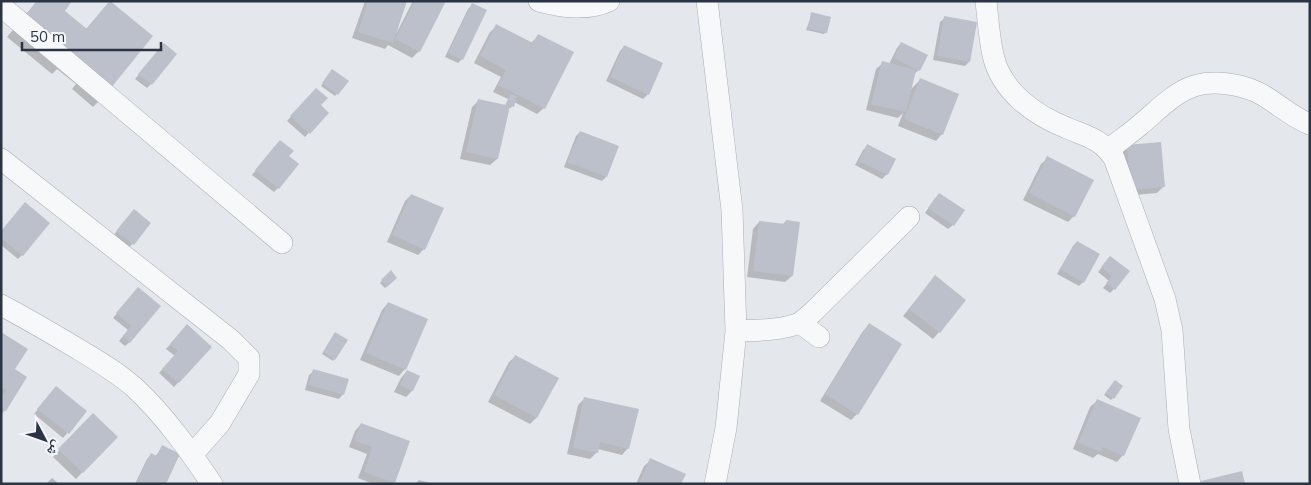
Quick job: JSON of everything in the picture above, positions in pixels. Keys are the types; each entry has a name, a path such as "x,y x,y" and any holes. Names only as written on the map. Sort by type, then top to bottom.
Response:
{"street":[{"path":"539,1 560,6 587,7 609,1"},
{"path":"707,1 732,210 736,331 726,428 715,484"},
{"path":"986,1 994,56 1001,76 1014,93 1027,106 1050,121 1099,141 1114,158 1165,299 1172,330 1179,429 1190,484"},
{"path":"1,6 282,243"},
{"path":"1108,150 1168,101 1195,86 1210,84 1243,86 1260,94 1301,121 1310,124"},
{"path":"1,159 231,340 249,358 249,374 220,423 192,455"},
{"path":"736,331 775,329 800,323 909,217"},
{"path":"1,305 94,359 134,387 192,455 212,484"},
{"path":"800,323 819,338"}],"building":[{"path":"37,1 72,1 65,11 87,29 110,1 153,36 102,99 15,28"},
{"path":"368,1 407,1 393,43 358,32"},
{"path":"415,1 446,1 420,52 395,39"},
{"path":"472,3 487,10 463,60 448,53"},
{"path":"811,12 831,17 827,33 808,29"},
{"path":"944,16 977,22 970,62 937,56"},
{"path":"496,24 533,43 538,34 574,52 545,109 498,85 506,70 480,56"},
{"path":"901,42 928,55 920,71 894,58"},
{"path":"164,43 177,54 152,85 138,74"},
{"path":"624,45 663,63 649,95 610,77"},
{"path":"882,61 916,70 906,112 871,104"},
{"path":"332,69 349,81 338,95 322,83"},
{"path":"920,78 959,94 943,135 904,119"},
{"path":"316,88 328,98 321,105 329,113 310,134 290,116"},
{"path":"510,94 517,96 514,107 510,106 498,159 466,152 478,99 506,105"},
{"path":"580,131 619,146 607,177 567,162"},
{"path":"280,140 294,151 289,156 299,164 279,189 255,170"},
{"path":"1161,142 1165,187 1130,190 1127,145"},
{"path":"867,144 896,159 888,175 859,161"},
{"path":"1047,156 1094,180 1075,217 1029,193"},
{"path":"939,193 965,210 954,226 928,208"},
{"path":"411,194 444,208 425,250 392,235"},
{"path":"25,202 50,223 23,256 1,238 1,231"},
{"path":"134,209 151,223 134,245 116,231"},
{"path":"786,220 800,222 793,276 753,271 759,221 785,224"},
{"path":"1077,241 1100,254 1084,283 1060,269"},
{"path":"1110,256 1130,271 1115,290 1106,283 1112,276 1101,267"},
{"path":"391,270 397,278 387,287 381,280"},
{"path":"935,275 966,300 940,333 909,309"},
{"path":"138,287 161,306 130,343 123,336 131,326 116,313"},
{"path":"388,302 428,319 406,370 366,353"},
{"path":"869,323 902,344 858,415 825,394"},
{"path":"187,324 212,347 179,383 162,369 178,351 170,344"},
{"path":"1,332 28,349 15,369 27,377 6,411 1,408 1,398 6,390 1,387"},
{"path":"335,332 348,340 335,360 323,352"},
{"path":"515,355 559,378 537,418 494,395"},
{"path":"313,369 349,379 344,395 309,385"},
{"path":"407,370 420,376 413,391 400,385"},
{"path":"1115,380 1123,386 1114,399 1105,393"},
{"path":"56,386 87,411 69,434 37,409"},
{"path":"584,397 639,409 629,449 600,442 598,453 573,448"},
{"path":"1097,399 1141,418 1124,456 1103,447 1101,452 1078,443"},
{"path":"93,413 118,437 83,473 58,449"},
{"path":"361,423 410,441 395,483 364,472 372,447 354,440"},
{"path":"162,445 180,454 166,484 136,484 151,453 157,456"},
{"path":"650,458 686,474 681,484 639,484"},
{"path":"1242,471 1245,484 1202,484 1201,481"}]}
